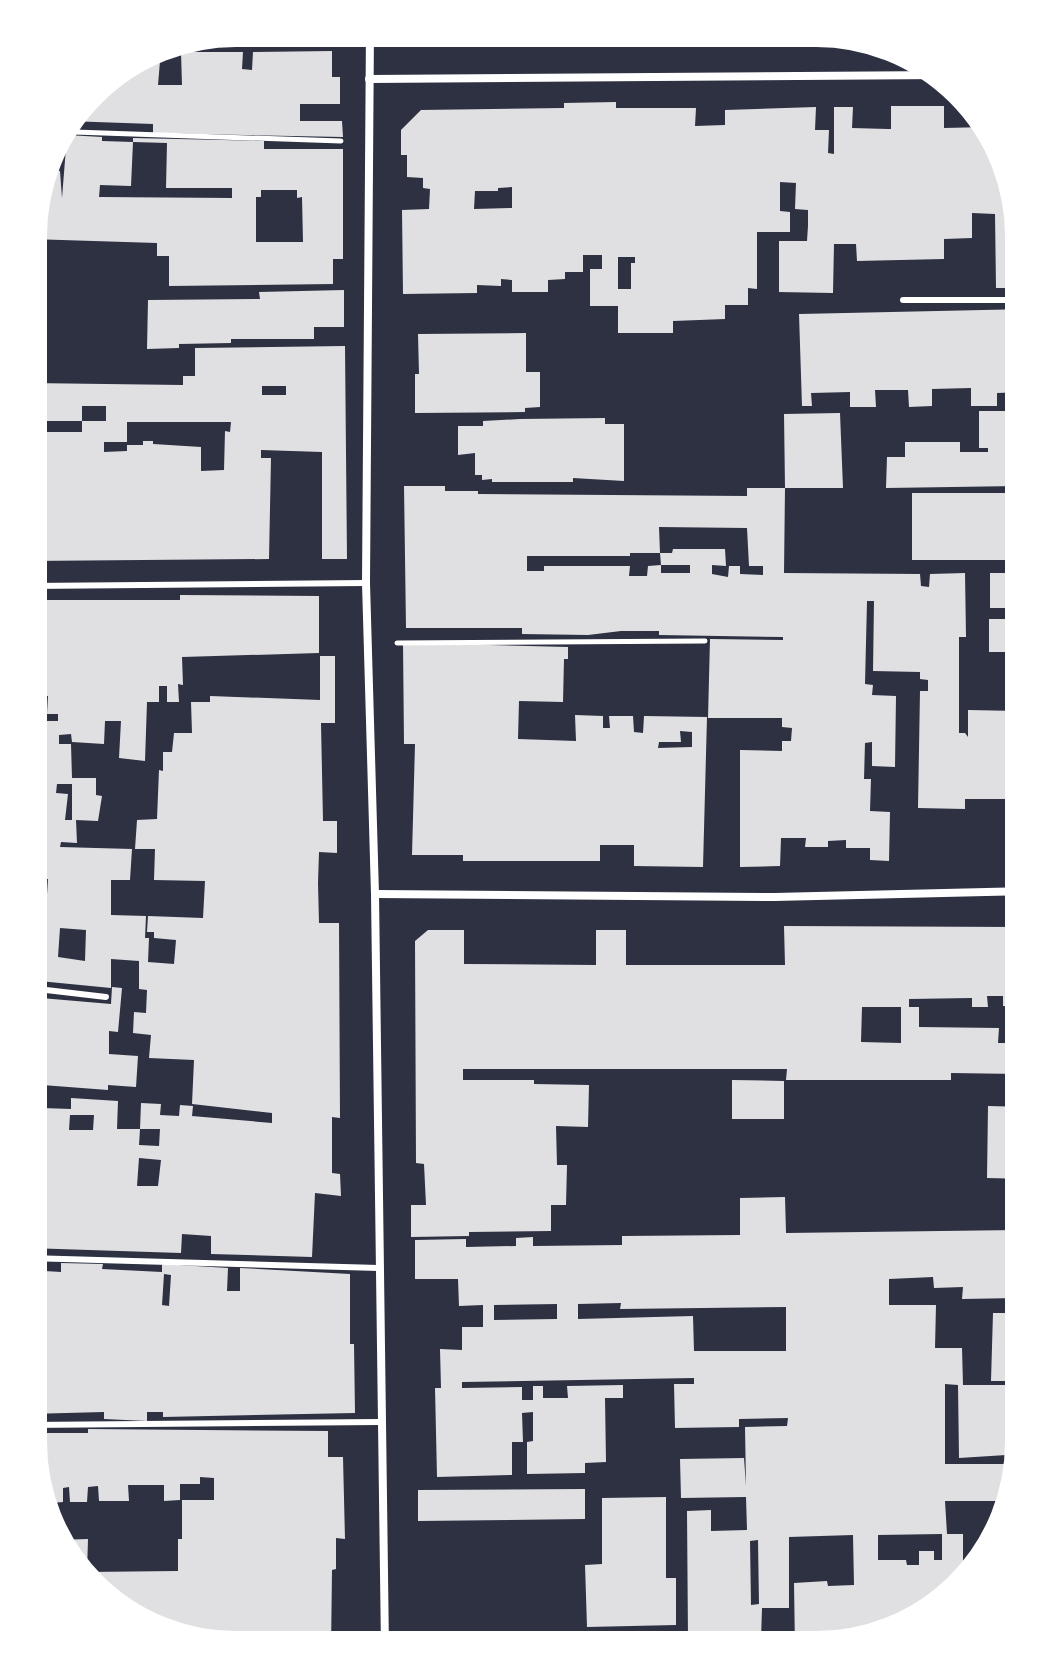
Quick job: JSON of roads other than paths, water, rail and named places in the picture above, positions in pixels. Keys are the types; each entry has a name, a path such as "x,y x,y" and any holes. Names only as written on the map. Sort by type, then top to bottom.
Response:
{"street":[{"path":"370,42 366,583 375,894 385,1636"},
{"path":"369,79 924,75"},
{"path":"375,894 774,897 1010,891"}],"lane":[{"path":"903,300 1010,300"},
{"path":"42,586 366,583"},
{"path":"42,990 106,997"},
{"path":"42,1258 379,1268"},
{"path":"42,1425 380,1422"}]}
